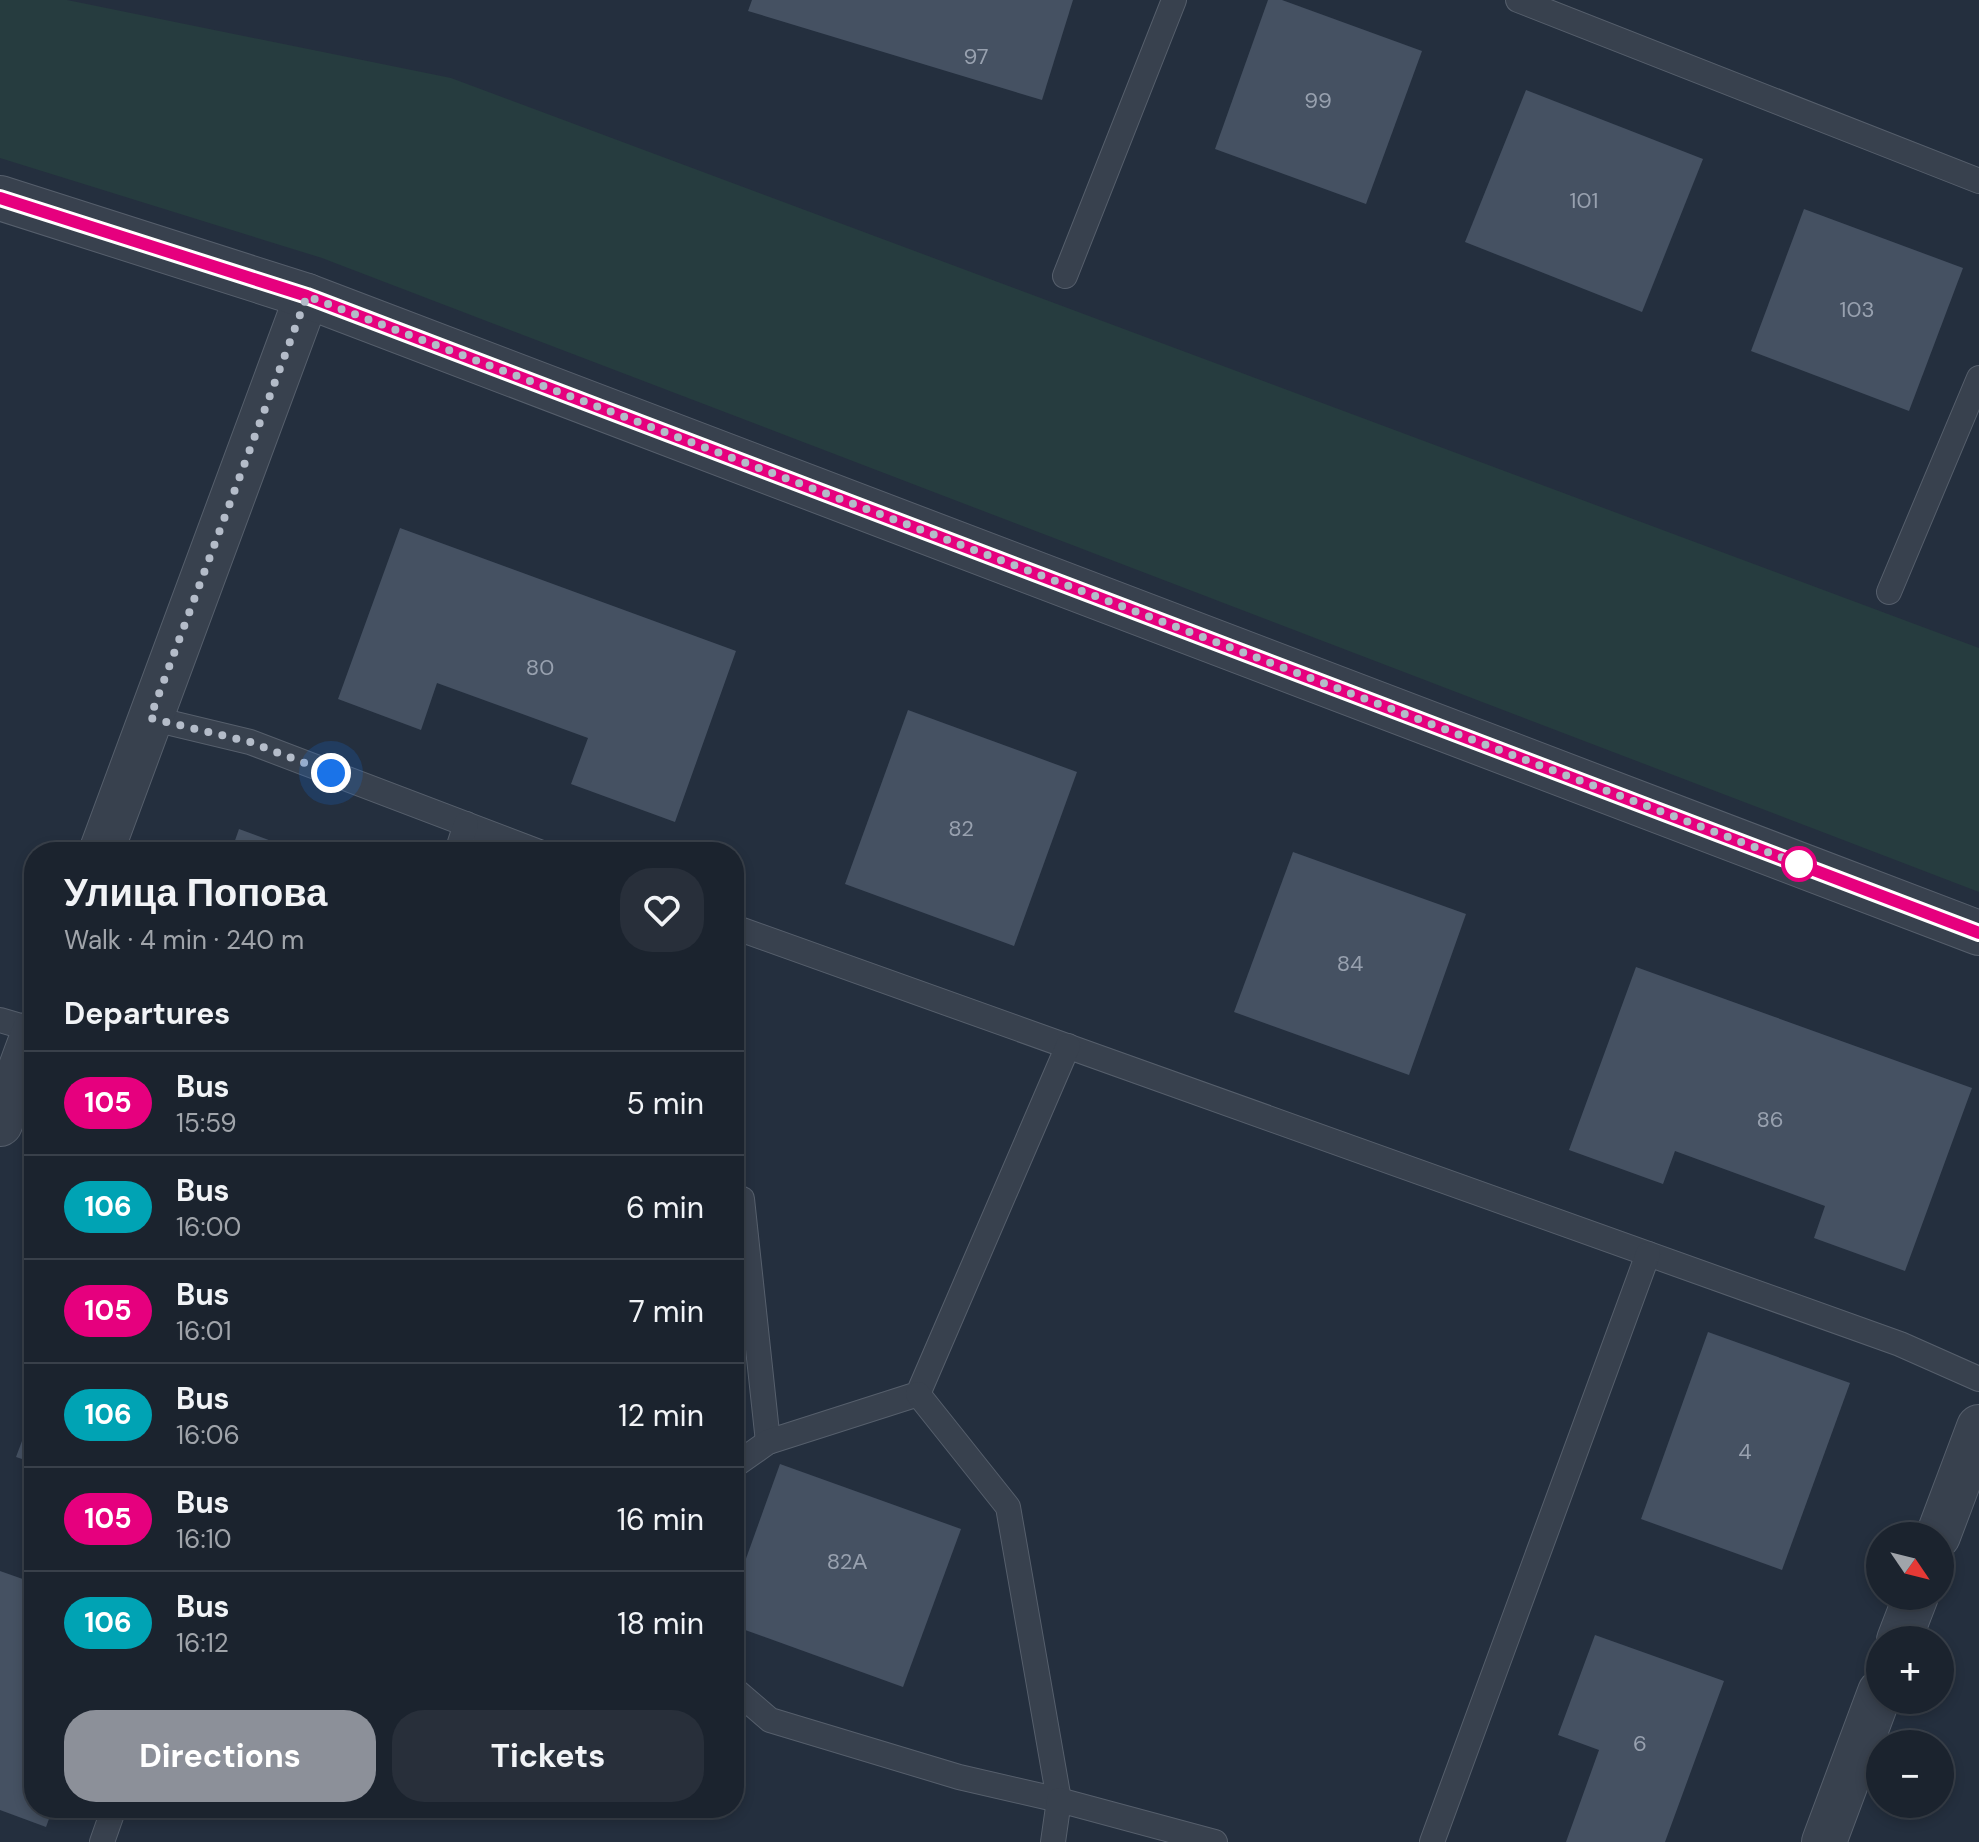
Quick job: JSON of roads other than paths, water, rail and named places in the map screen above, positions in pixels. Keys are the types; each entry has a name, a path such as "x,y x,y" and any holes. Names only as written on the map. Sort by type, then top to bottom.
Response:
{"street":[{"path":"0,198 307,296 1979,933"},
{"path":"105,842 307,296"},
{"path":"0,1124 24,1058"},
{"path":"1943,1522 1979,1427"},
{"path":"1824,1842 1872,1714"}],"lane":[{"path":"1065,276 1174,0"},
{"path":"1518,0 1979,181"},
{"path":"1889,592 1979,378"},
{"path":"150,718 250,742 513,842"},
{"path":"460,842 466,824"},
{"path":"744,931 1900,1344 1979,1379"},
{"path":"0,1020 24,1028"},
{"path":"744,1459 768,1442 918,1394 1068,1046"},
{"path":"744,1218 768,1442"},
{"path":"1432,1842 1648,1254"},
{"path":"918,1394 1008,1507 1059,1800 1053,1842"},
{"path":"744,1698 770,1720 959,1777 1215,1842"},
{"path":"102,1842 110,1818"}]}
